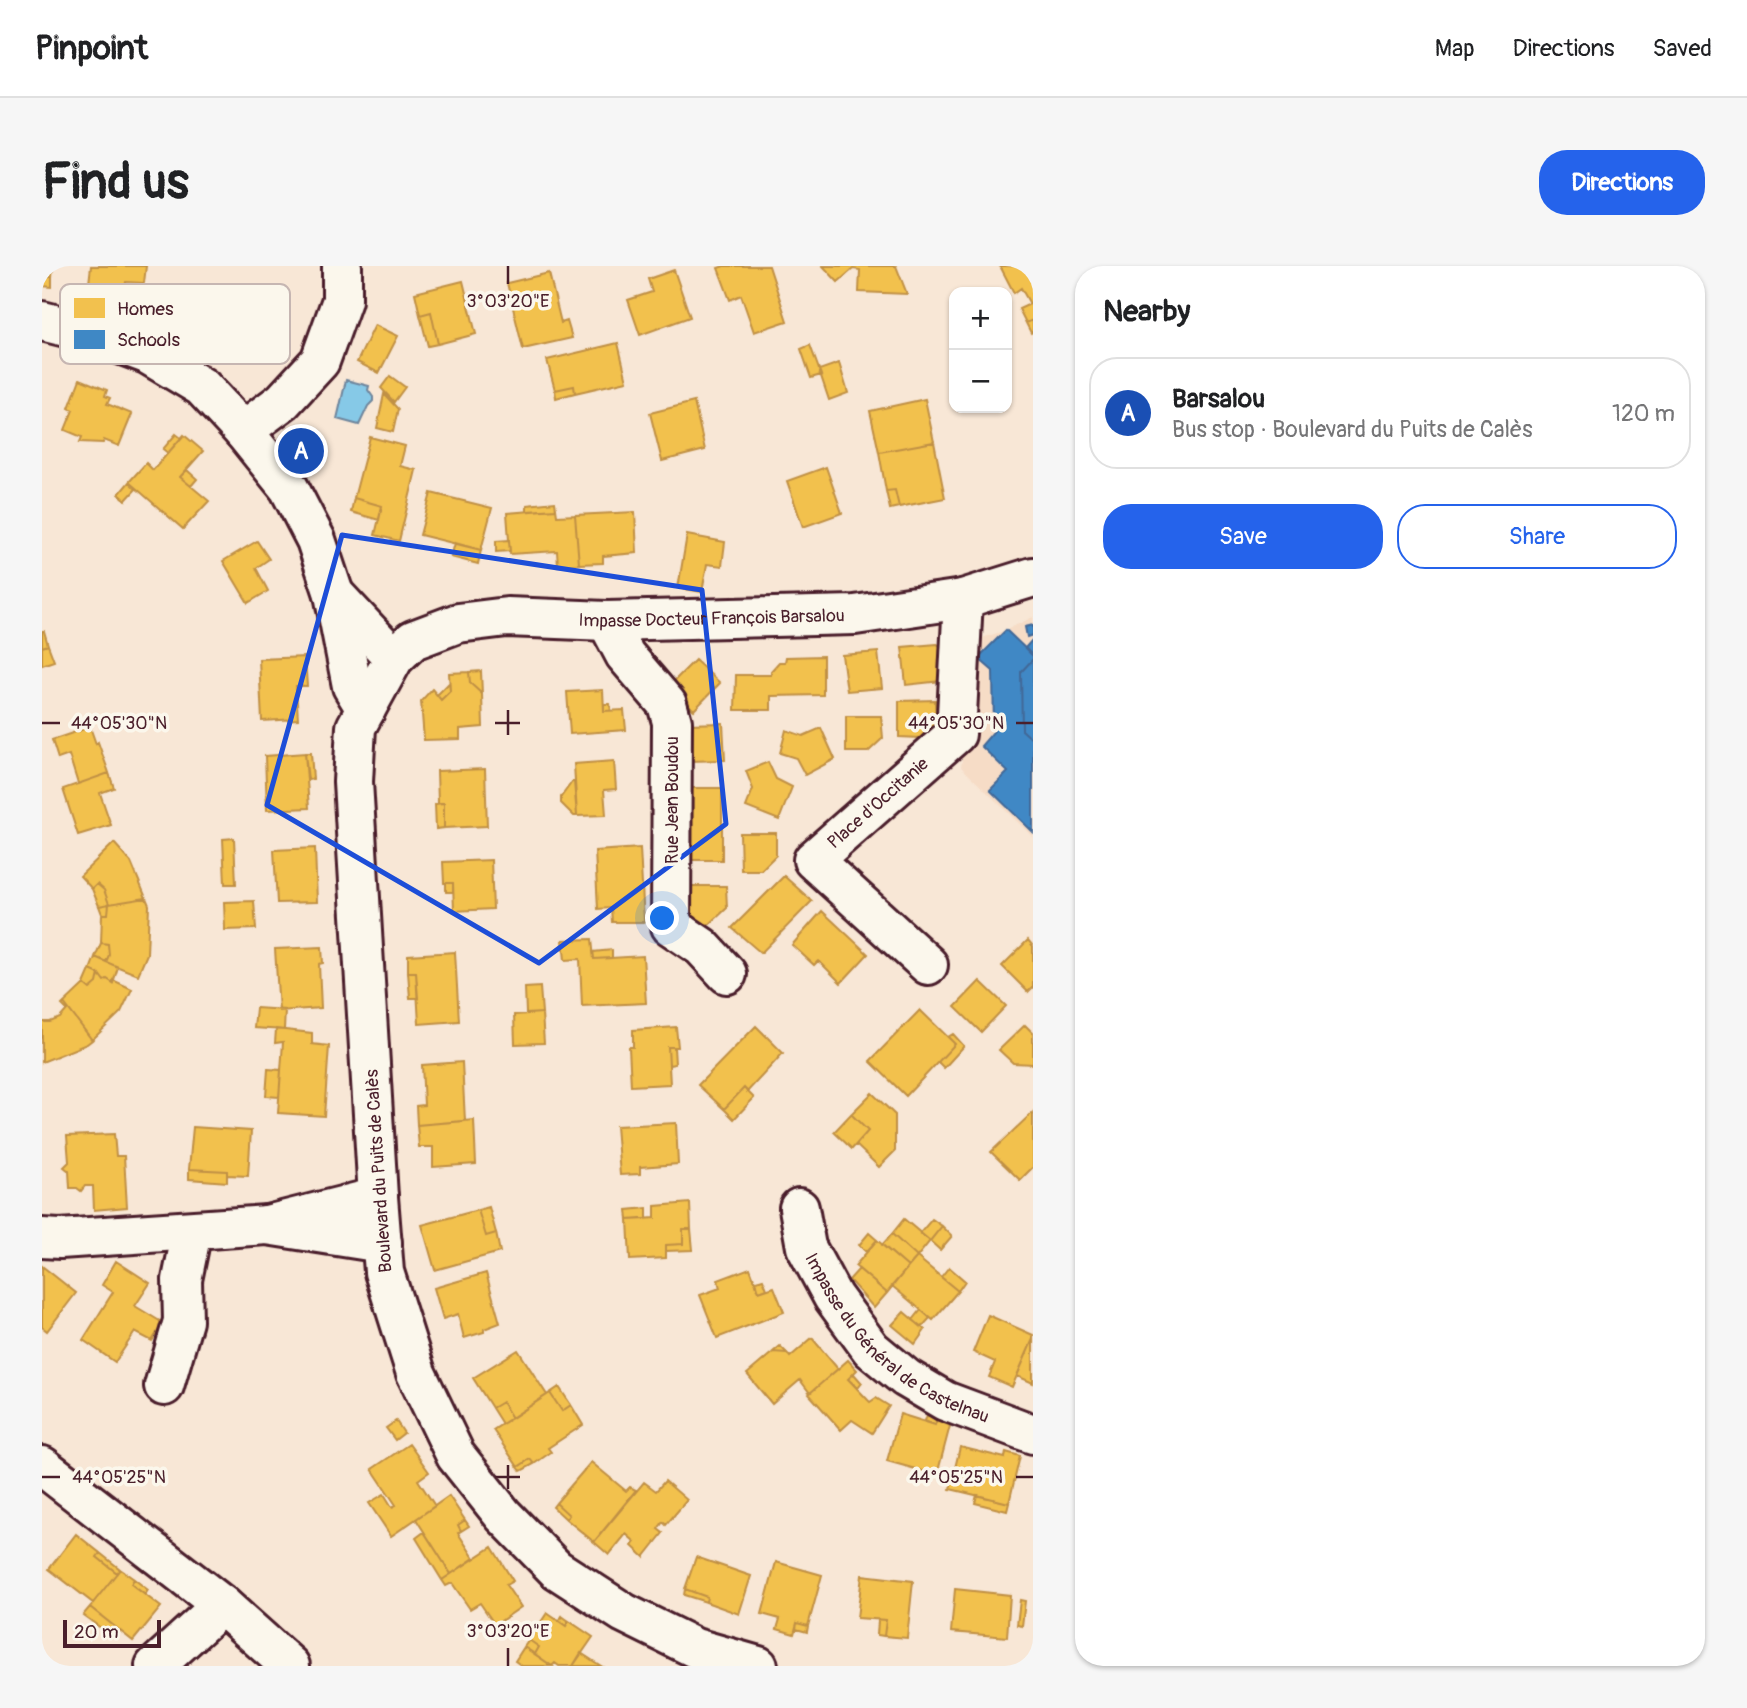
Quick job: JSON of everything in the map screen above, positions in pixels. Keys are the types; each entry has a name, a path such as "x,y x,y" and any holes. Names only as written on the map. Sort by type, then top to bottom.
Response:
{"street":[{"path":"243,431 283,401 320,361 342,300 342,266"},
{"path":"42,321 60,326"},
{"path":"164,364 202,387 243,431 289,488 316,540 334,594 352,686 366,709"},
{"name":"Impasse Docteur François Barsalou","path":"394,658 413,640 458,623 507,617 607,621 855,615 963,599 1033,577"},
{"path":"334,594 394,658"},
{"name":"Place d'Occitanie","path":"928,965 813,860 956,734 963,599"},
{"name":"Rue Jean Boudou","path":"607,621 625,655 667,704 672,722 671,926 702,947 727,974"},
{"name":"Boulevard du Puits de Calès","path":"394,658 356,727 353,782 384,1272 416,1373 456,1456 503,1515 556,1569 624,1613 695,1648 758,1666"},
{"path":"42,1238 60,1240 267,1225 378,1197"},
{"name":"Impasse du Général de Castelnau","path":"799,1208 806,1247 833,1297 872,1349 906,1378 945,1401 1033,1434"},
{"path":"267,1225 382,1243"},
{"path":"164,1386 183,1321 182,1280 192,1231"},
{"path":"42,1466 222,1605 290,1666"},
{"path":"155,1666 222,1605"}],"highlighted area":[{"path":"342,535 702,590 726,824 539,963 267,805"}],"shaded area":[{"path":"1033,617 1033,837 961,767 976,640"}],"water":[{"path":"346,380 369,386 368,390 373,397 359,425 337,419"}],"building: Homes":[{"path":"42,266 53,266 52,277 42,277"},
{"path":"91,266 146,266 144,283 89,283"},
{"path":"769,266 787,321 754,332 741,295 730,300 718,268"},
{"path":"823,266 896,266 907,294 859,292 860,270 853,269 838,282"},
{"path":"1000,266 1030,266 1033,272 1033,320 1026,323 1019,309 1030,304 1021,288 1014,293"},
{"path":"674,270 690,317 640,335 628,300 652,292 648,279"},
{"path":"549,273 561,323 567,321 572,338 523,349 507,283"},
{"path":"42,277 52,277 52,287 42,286"},
{"path":"463,281 476,334 438,344 431,312 420,315 415,293"},
{"path":"431,312 438,344 428,346 420,315"},
{"path":"1033,320 1033,332 1031,333 1026,323"},
{"path":"375,325 398,336 379,373 357,362"},
{"path":"618,343 627,381 575,393 574,386 555,390 547,360"},
{"path":"810,345 821,375 811,378 801,349"},
{"path":"839,363 848,393 829,400 819,370"},
{"path":"390,376 405,387 394,402 381,388"},
{"path":"80,379 107,390 105,396 110,398 107,404 132,414 119,446 104,440 103,443 80,442 82,437 65,430 73,410 69,408"},
{"path":"574,386 575,393 556,398 555,390"},
{"path":"384,394 398,409 393,432 377,428"},
{"path":"925,399 934,442 879,452 870,411"},
{"path":"694,402 705,450 662,461 650,413"},
{"path":"176,434 181,438 168,453 163,449"},
{"path":"184,435 203,451 180,477 209,501 183,529 129,482 146,463 153,470"},
{"path":"370,437 405,446 400,466 416,470 399,541 375,535 382,506 354,498"},
{"path":"934,442 945,498 899,507 895,490 886,491 879,452"},
{"path":"826,467 842,513 803,527 787,481"},
{"path":"187,470 197,479 191,486 180,477"},
{"path":"129,482 136,489 126,500 119,494"},
{"path":"895,490 899,507 890,509 886,491"},
{"path":"431,493 492,508 481,550 420,535"},
{"path":"354,498 382,506 379,520 351,512"},
{"path":"555,502 556,509 527,511 527,505"},
{"path":"556,509 557,516 575,515 579,564 558,566 557,551 510,554 507,513"},
{"path":"635,512 637,553 603,556 603,563 579,564 575,515"},
{"path":"687,535 725,542 722,566 707,564 702,592 678,588"},
{"path":"509,540 510,551 496,552 496,541"},
{"path":"257,541 269,559 256,568 268,591 248,603 223,561"},
{"path":"455,543 481,550 478,564 451,557"},
{"path":"42,631 48,645 42,647"},
{"path":"937,644 941,646 941,681 906,685 902,647"},
{"path":"48,645 54,661 42,665 42,647"},
{"path":"878,652 882,688 847,691 842,655"},
{"path":"823,656 823,695 771,696 771,710 735,710 736,675 771,675 771,671 779,662 785,662 786,657"},
{"path":"305,657 307,686 296,686 298,719 262,721 259,659"},
{"path":"695,660 720,683 694,710 669,686"},
{"path":"481,671 482,694 470,683 469,672"},
{"path":"469,672 470,683 482,694 483,727 460,729 460,739 424,740 421,701 432,689 441,700 450,691 449,673"},
{"path":"449,683 450,691 441,700 437,695"},
{"path":"603,690 604,711 624,710 626,730 570,734 567,692"},
{"path":"935,700 936,721 920,738 899,737 899,701"},
{"path":"604,704 610,704 611,711 604,711"},
{"path":"846,716 881,716 883,738 868,752 846,752"},
{"path":"723,723 725,760 690,761 687,724"},
{"path":"90,727 109,773 78,784 69,755 58,759 52,740"},
{"path":"821,728 835,759 805,775 796,758 780,753 786,730 803,736"},
{"path":"305,753 309,808 267,810 265,756"},
{"path":"305,753 311,753 313,779 308,780"},
{"path":"614,761 616,789 604,790 606,815 577,816 574,764"},
{"path":"768,762 776,779 792,787 779,820 746,807 753,789 746,771"},
{"path":"485,769 487,826 444,828 444,803 438,803 437,771"},
{"path":"109,773 114,788 100,793 111,825 78,835 63,789"},
{"path":"572,782 577,816 561,803 561,797"},
{"path":"686,788 722,788 722,860 687,860"},
{"path":"444,803 444,828 436,829 435,804"},
{"path":"740,833 776,833 776,855 761,870 741,870"},
{"path":"234,838 236,884 225,884 223,839"},
{"path":"114,843 131,862 146,898 109,904 104,890 97,884 92,889 80,876"},
{"path":"315,848 317,902 277,903 274,850"},
{"path":"640,848 644,922 612,922 611,908 598,909 595,851"},
{"path":"491,860 493,909 454,911 453,883 444,883 443,862"},
{"path":"784,876 812,901 761,953 732,928"},
{"path":"446,883 453,883 453,892 446,892"},
{"path":"97,884 104,890 109,904 99,906 92,889"},
{"path":"690,886 726,886 727,908 710,924 691,924"},
{"path":"146,898 149,905 147,954 138,975 106,962 109,955 108,944 101,943 102,914 108,914 109,904"},
{"path":"254,901 256,929 225,930 224,902"},
{"path":"109,904 108,914 102,914 99,906"},
{"path":"822,911 868,954 841,983 818,961 814,965 792,945"},
{"path":"592,939 594,959 643,956 646,1003 582,1006 580,959 565,960 563,940"},
{"path":"1028,940 1033,946 1033,987 1028,992 1002,966"},
{"path":"101,943 108,944 109,955 106,962 95,957"},
{"path":"322,947 323,963 319,964 321,1008 279,1011 275,949"},
{"path":"612,950 612,958 594,959 593,952"},
{"path":"455,952 459,1021 419,1024 416,972 408,972 408,955"},
{"path":"95,957 118,967 113,983 107,979 104,981 99,974 90,970"},
{"path":"90,970 99,974 97,983 90,989 84,984"},
{"path":"408,972 416,972 418,998 410,998"},
{"path":"99,974 104,981 107,979 113,983 113,980 132,989 121,1012 92,1040 64,1003 84,984 90,989 97,983"},
{"path":"980,981 1006,1006 981,1032 955,1007"},
{"path":"540,987 542,1013 526,1014 525,988"},
{"path":"64,1003 92,1040 42,1062 42,1022 60,1018 67,1010 62,1005"},
{"path":"256,1008 285,1010 284,1030 254,1028"},
{"path":"920,1010 955,1044 906,1096 870,1061"},
{"path":"542,1013 544,1043 515,1044 514,1015"},
{"path":"1025,1025 1033,1033 1033,1064 1013,1063 999,1050"},
{"path":"756,1026 783,1053 747,1092 744,1088 724,1109 698,1085"},
{"path":"676,1027 678,1047 668,1047 670,1084 631,1086 629,1047 633,1047 633,1030"},
{"path":"276,1029 312,1033 312,1044 329,1046 324,1116 278,1113 283,1042 275,1043"},
{"path":"953,1034 964,1046 944,1068 938,1062 955,1044 948,1037"},
{"path":"668,1047 674,1047 675,1064 669,1065"},
{"path":"462,1062 465,1121 417,1125 416,1106 424,1105 422,1065"},
{"path":"268,1069 281,1070 279,1097 266,1096"},
{"path":"744,1088 754,1098 734,1119 724,1109"},
{"path":"872,1093 895,1115 895,1151 879,1167 856,1145 868,1131 851,1114"},
{"path":"1033,1112 1033,1167 1020,1180 991,1152"},
{"path":"851,1114 868,1131 852,1149 834,1132"},
{"path":"474,1120 476,1164 433,1167 433,1147 419,1147 417,1125"},
{"path":"676,1123 678,1164 640,1167 640,1174 620,1175 616,1126"},
{"path":"193,1127 251,1131 248,1176 227,1175 227,1171 189,1169"},
{"path":"114,1134 116,1156 124,1156 127,1207 94,1210 93,1186 85,1186 81,1191 70,1188 69,1171 64,1167 69,1162 67,1136"},
{"path":"189,1169 227,1171 227,1182 189,1179"},
{"path":"690,1203 691,1229 683,1229 683,1244 666,1245 666,1258 630,1260 628,1220 655,1218 655,1206"},
{"path":"489,1207 496,1233 486,1236 478,1210"},
{"path":"647,1208 647,1219 628,1220 627,1210"},
{"path":"478,1210 486,1236 496,1233 500,1252 435,1270 422,1225"},
{"path":"904,1219 930,1241 917,1257 892,1234"},
{"path":"932,1219 942,1226 930,1241 920,1233"},
{"path":"942,1226 952,1236 940,1250 930,1241"},
{"path":"683,1229 691,1229 693,1250 666,1251 666,1245 683,1244"},
{"path":"869,1233 877,1240 866,1252 859,1245"},
{"path":"892,1234 917,1257 908,1267 882,1245"},
{"path":"877,1240 908,1267 887,1293 855,1266"},
{"path":"917,1257 958,1291 933,1320 892,1286"},
{"path":"116,1261 150,1283 135,1306 163,1323 152,1341 135,1332 115,1362 83,1340 113,1292 102,1285"},
{"path":"42,1266 76,1293 47,1331 42,1327"},
{"path":"949,1267 965,1281 958,1291 941,1277"},
{"path":"750,1268 759,1292 774,1287 784,1312 717,1338 700,1295 720,1288 718,1280"},
{"path":"859,1269 887,1293 874,1308 849,1280"},
{"path":"486,1273 500,1323 484,1329 484,1332 464,1338 458,1314 443,1319 434,1288"},
{"path":"763,1279 767,1289 759,1292 756,1281"},
{"path":"921,1310 930,1318 922,1327 913,1320"},
{"path":"904,1312 925,1330 915,1344 892,1325"},
{"path":"988,1315 1033,1335 1012,1387 989,1377 995,1362 973,1352"},
{"path":"812,1338 838,1369 810,1393 800,1380 772,1404 747,1374 773,1352 787,1353 790,1357"},
{"path":"1033,1339 1033,1383 1017,1376"},
{"path":"780,1346 787,1353 773,1352"},
{"path":"518,1350 547,1395 512,1418 502,1402 492,1408 473,1378"},
{"path":"848,1360 857,1370 848,1379 870,1402 876,1398 889,1406 872,1433 852,1420 841,1430 809,1394"},
{"path":"854,1374 862,1383 858,1388 848,1379"},
{"path":"559,1387 571,1405 562,1411 550,1393"},
{"path":"550,1393 562,1411 571,1405 583,1425 548,1448 551,1452 534,1464 530,1459 518,1467 493,1430"},
{"path":"502,1402 512,1418 502,1424 492,1408"},
{"path":"900,1414 935,1425 937,1418 951,1422 937,1475 887,1461"},
{"path":"927,1415 937,1418 935,1425 925,1421"},
{"path":"396,1421 404,1433 395,1440 386,1428"},
{"path":"409,1444 429,1472 418,1480 435,1506 391,1536 369,1503 384,1494 392,1507 396,1505 372,1469"},
{"path":"960,1447 1005,1458 1006,1452 1020,1456 1009,1503 950,1489"},
{"path":"530,1459 534,1464 521,1471 518,1467"},
{"path":"591,1462 626,1491 630,1487 636,1490 594,1542 566,1519 569,1515 556,1503"},
{"path":"665,1481 687,1500 666,1525 663,1522 658,1529 663,1533 644,1557 632,1546 635,1542 626,1534 609,1555 594,1542 644,1482 656,1491"},
{"path":"977,1495 1009,1503 1007,1511 975,1503"},
{"path":"449,1496 465,1520 458,1525 461,1531 458,1533 474,1558 451,1574 416,1519"},
{"path":"556,1503 569,1515 566,1519 553,1507"},
{"path":"465,1520 469,1526 461,1531 458,1525"},
{"path":"424,1532 451,1574 442,1580 416,1538"},
{"path":"76,1534 100,1553 97,1557 117,1573 93,1603 49,1569"},
{"path":"492,1547 513,1581 506,1585 521,1607 495,1625 480,1603 470,1609 452,1583 446,1586 442,1580"},
{"path":"100,1553 120,1569 117,1573 97,1557"},
{"path":"696,1557 751,1576 739,1614 706,1602 707,1597 685,1589"},
{"path":"776,1562 822,1575 808,1626 797,1623 794,1634 777,1629 780,1619 762,1614"},
{"path":"120,1569 134,1579 131,1584 161,1607 133,1641 90,1607"},
{"path":"862,1575 913,1581 907,1638 884,1636 886,1620 857,1618"},
{"path":"134,1579 148,1590 145,1595 131,1584"},
{"path":"685,1589 707,1597 706,1602 684,1595"},
{"path":"955,1589 1010,1595 1007,1637 951,1632"},
{"path":"1020,1600 1025,1601 1022,1626 1017,1625"},
{"path":"90,1607 115,1627 109,1634 83,1615"},
{"path":"547,1613 566,1626 569,1621 593,1637 573,1666 559,1666 555,1663 552,1666 535,1654 539,1647 529,1640"},
{"path":"562,1616 569,1621 566,1626 559,1621"},
{"path":"878,1620 886,1620 884,1636 877,1635"},
{"path":"797,1623 808,1626 807,1632 796,1629"},
{"path":"529,1640 539,1647 535,1654 524,1647"},
{"path":"524,1647 552,1666 522,1666 515,1661"},
{"path":"581,1653 601,1666 573,1666"}],"building: Schools":[{"path":"1033,625 1033,635 1027,637 1025,627"},
{"path":"1006,630 1033,656 1021,672 1022,730 1033,740 1033,832 990,790 1008,772 981,746 994,731 993,671 978,658"},
{"path":"1033,639 1033,656 1025,648"},
{"path":"1033,659 1033,740 1022,730 1021,672"}],"place":[{"name":"Barsalou","path":"301,451"}]}
